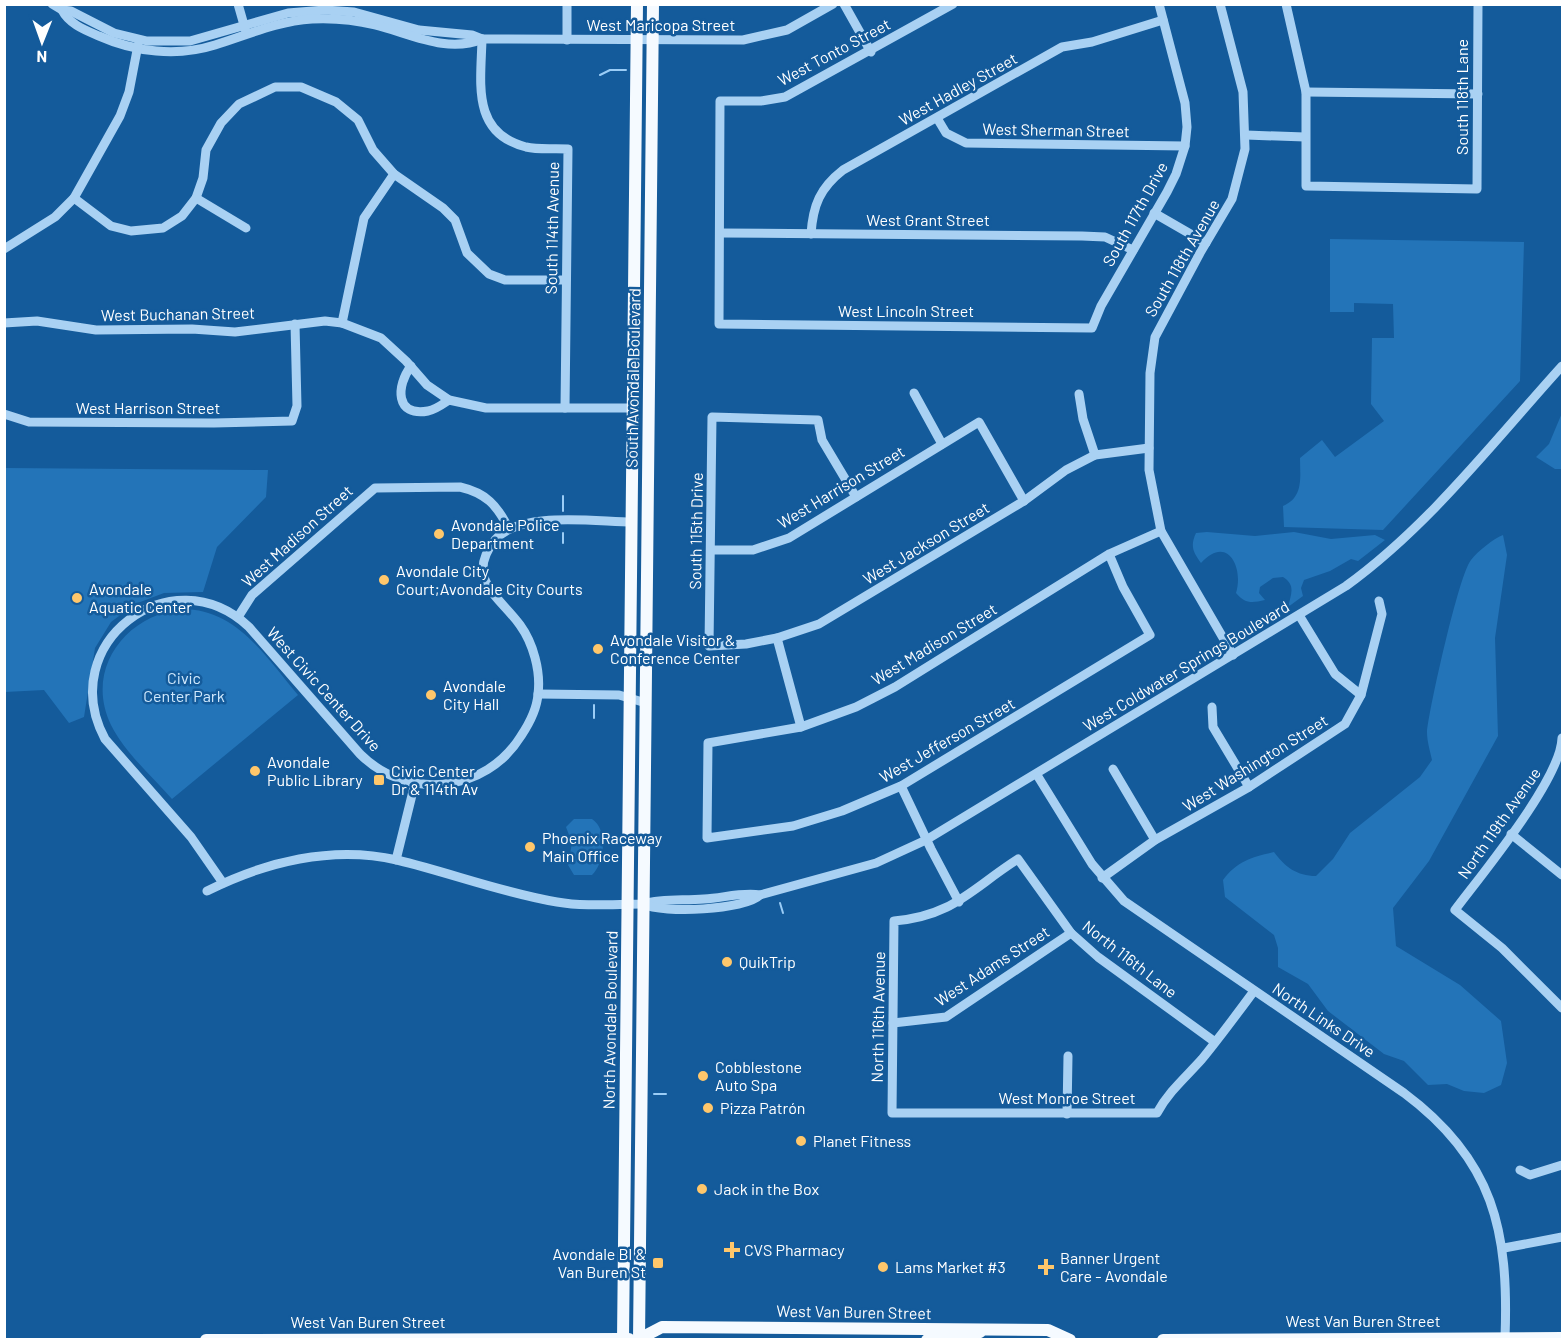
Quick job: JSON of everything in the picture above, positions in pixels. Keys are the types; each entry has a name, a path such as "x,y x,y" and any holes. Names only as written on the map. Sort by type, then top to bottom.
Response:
{"main road":[{"name":"South Avondale Boulevard","path":"631,701 637,4"},
{"name":"South Avondale Boulevard","path":"645,752 653,4"},
{"path":"632,522 648,523"},
{"name":"North Avondale Boulevard","path":"623,1339 631,701"},
{"name":"North Avondale Boulevard","path":"640,1339 645,752"},
{"path":"626,1040 633,1053 633,1110 634,1114 641,1116"},
{"path":"625,1127 634,1131 634,1179 640,1193"},
{"name":"West Van Buren Street","path":"206,1340 640,1339 662,1327 1048,1330 1070,1340"},
{"path":"902,1340 914,1330"},
{"path":"927,1340 963,1339 983,1330"},
{"name":"West Van Buren Street","path":"1163,1340 1563,1338"}],"street":[{"name":"West Maricopa Street","path":"52,4 71,10 138,44 190,41 296,21 341,19 378,25 429,41 471,44 482,39 758,39 787,30 833,4"},
{"path":"238,4 245,30"},
{"path":"567,4 567,40"},
{"path":"844,4 871,52"},
{"name":"West Tonto Street","path":"721,233 720,101 761,101 785,97 871,52 953,4"},
{"name":"South 117th Drive","path":"1092,328 1176,174 1185,146 1187,127 1185,103 1159,4"},
{"name":"South 118th Avenue","path":"1220,4 1243,92 1246,135 1243,162 1232,199 1155,337 1151,366 1149,448 1151,482 1161,531 1233,655"},
{"path":"1246,135 1305,137 1306,92 1286,4"},
{"name":"South 118th Lane","path":"1305,137 1305,186 1477,189 1478,4"},
{"name":"West Hadley Street","path":"810,234 812,210 828,182 843,170 1062,48 1092,42 1163,20"},
{"name":"South 114th Avenue","path":"482,39 481,97 487,120 500,137 526,147 568,149 565,408"},
{"path":"4,249 55,218 74,198 120,116 129,92 138,44"},
{"path":"74,198 111,226 131,231 162,228 182,216 196,198 203,178 206,150 221,123 238,104 275,87 301,87 336,102 358,120 373,150 394,174 443,208 455,220 467,252 489,274 504,280 566,280"},
{"path":"1306,92 1478,94"},
{"name":"West Sherman Street","path":"937,118 946,133 966,143 1185,146"},
{"path":"342,323 364,218 394,174"},
{"path":"196,198 246,228"},
{"path":"1154,213 1206,243"},
{"name":"West Grant Street","path":"721,233 1082,236 1105,237 1133,250"},
{"name":"West Lincoln Street","path":"721,233 719,324 1092,328"},
{"name":"West Buchanan Street","path":"4,323 37,321 96,330 192,329 235,332 295,324 342,323 381,338 411,366 427,385 449,400 486,408 633,408"},
{"name":"West Harrison Street","path":"4,414 29,422 292,421 297,406 295,324"},
{"path":"411,366 400,382 400,398 404,404 418,411 427,412 449,400"},
{"name":"West Coldwater Springs Boulevard","path":"396,860 555,902 627,904 705,899 750,893 760,895 876,864 926,840 1037,775 1346,586 1397,545 1563,366"},
{"path":"914,393 942,444"},
{"path":"1079,394 1083,419 1095,455"},
{"name":"South 115th Drive","path":"710,646 712,417 818,420 822,440 856,497"},
{"name":"West Harrison Street","path":"711,550 753,550 789,538 978,422 1024,501"},
{"name":"West Jackson Street","path":"710,646 746,644 777,638 819,624 1024,501 1066,470 1095,455 1149,448"},
{"name":"West Madison Street","path":"238,617 252,595 375,488 460,487 482,493 497,507 508,529"},
{"path":"508,529 544,521 632,522"},
{"name":"West Civic Center Drive","path":"223,883 191,837 105,739 96,722 93,685 103,648 113,633 140,611 165,603 199,602 220,607 238,617 312,696 369,763 394,779 443,785 461,782 498,763 517,742 527,727 538,694 538,673 529,640 520,625 494,597 484,578 484,564 490,549 496,539 508,529"},
{"name":"West Madison Street","path":"707,838 708,743 801,727 838,714 895,687 1109,554 1161,531"},
{"name":"West Jefferson Street","path":"707,838 793,826 842,811 901,786 1150,635 1123,587 1109,554"},
{"name":"West Washington Street","path":"1102,878 1155,840 1249,787 1346,724 1361,695 1382,614 1379,601"},
{"path":"1299,615 1335,674 1361,695"},
{"path":"777,638 801,727"},
{"path":"538,694 619,695 631,701 646,703"},
{"path":"1212,707 1213,727 1249,787"},
{"path":"1562,751 1563,738"},
{"name":"North 119th Avenue","path":"1562,751 1550,776 1511,834 1455,910 1502,948 1563,1008"},
{"path":"1113,769 1155,840"},
{"name":"North Links Drive","path":"1037,775 1102,878 1124,901 1147,919 1404,1093 1444,1127 1471,1162 1496,1215 1504,1248 1510,1338"},
{"path":"207,891 258,868 306,857 348,855 396,860 415,783"},
{"path":"901,786 959,902"},
{"path":"1511,834 1563,875"},
{"name":"North 116th Lane","path":"959,902 1018,859 1071,933 1098,957 1215,1042"},
{"name":"North 116th Avenue","path":"892,1113 894,921 928,917 959,902"},
{"name":"West Adams Street","path":"893,1023 946,1017 1071,933"},
{"name":"West Monroe Street","path":"892,1113 1157,1113 1165,1098 1215,1042 1254,991"},
{"path":"1067,1114 1068,1056"},
{"path":"1520,1170 1530,1174 1563,1165"},
{"path":"1504,1248 1563,1237"}],"green space":[{"path":"1330,239 1524,242 1520,381 1383,530 1284,527 1283,506 1290,502 1298,492 1300,458 1322,440 1335,457 1384,421 1371,404 1372,338 1394,338 1393,304 1354,303 1354,312 1330,312"},
{"path":"1562,413 1562,469 1555,469 1536,457 1549,444"},
{"name":"Avondale Aquatic Center","path":"4,468 268,470 266,497 217,547 203,592 164,593 135,604 111,622 95,648 84,717 69,723 44,690 5,692"},
{"path":"1294,532 1331,539 1375,535 1385,540 1358,561 1351,559 1330,571 1304,580 1301,588 1303,596 1288,607 1291,587 1283,577 1273,578 1260,587 1259,593 1265,600 1249,602 1236,593 1238,573 1231,557 1219,552 1210,555 1201,563 1194,552 1193,542 1196,533 1255,536"},
{"path":"1503,535 1507,555 1495,638 1498,736 1429,861 1393,908 1396,946 1460,985 1501,1021 1507,1063 1501,1085 1484,1093 1464,1091 1447,1084 1428,1085 1404,1061 1384,1054 1328,1011 1308,984 1278,967 1278,948 1274,935 1225,897 1223,880 1234,868 1246,861 1274,852 1292,870 1316,876 1333,859 1350,833 1420,777 1432,760 1427,735 1429,719 1459,590 1471,560 1490,542"},
{"name":"Civic Center Park","path":"182,609 201,611 219,617 234,626 262,651 298,695 172,799 131,755 111,725 104,704 103,684 107,665 115,648 128,634 143,622 162,613"},
{"path":"574,819 592,819 601,830 602,855 592,875 574,875 568,865 572,843 566,827"}],"waterway":[{"path":"600,75 610,70 626,70"},
{"path":"563,496 563,511"},
{"path":"563,533 563,543"},
{"path":"594,705 594,718"},
{"path":"780,903 783,913"},
{"path":"654,1094 666,1094"}],"place":[{"name":"Avondale Police Department","path":"439,534"},
{"name":"Avondale City Court;Avondale City Courts","path":"384,580"},
{"name":"Avondale Aquatic Center","path":"77,598"},
{"name":"Avondale Visitor & Conference Center","path":"598,649"},
{"name":"Avondale City Hall","path":"431,695"},
{"name":"Avondale Public Library","path":"255,771"},
{"name":"Civic Center Dr & 114th Av","path":"379,780"},
{"name":"Phoenix Raceway Main Office","path":"530,847"},
{"name":"QuikTrip","path":"727,962"},
{"name":"Cobblestone Auto Spa","path":"703,1076"},
{"name":"Pizza Patrón","path":"708,1108"},
{"name":"Planet Fitness","path":"801,1141"},
{"name":"Jack in the Box","path":"702,1189"},
{"name":"CVS Pharmacy","path":"732,1250"},
{"name":"Avondale Bl & Van Buren St","path":"658,1263"},
{"name":"Lams Market #3","path":"883,1267"},
{"name":"Banner Urgent Care - Avondale","path":"1046,1267"}]}
